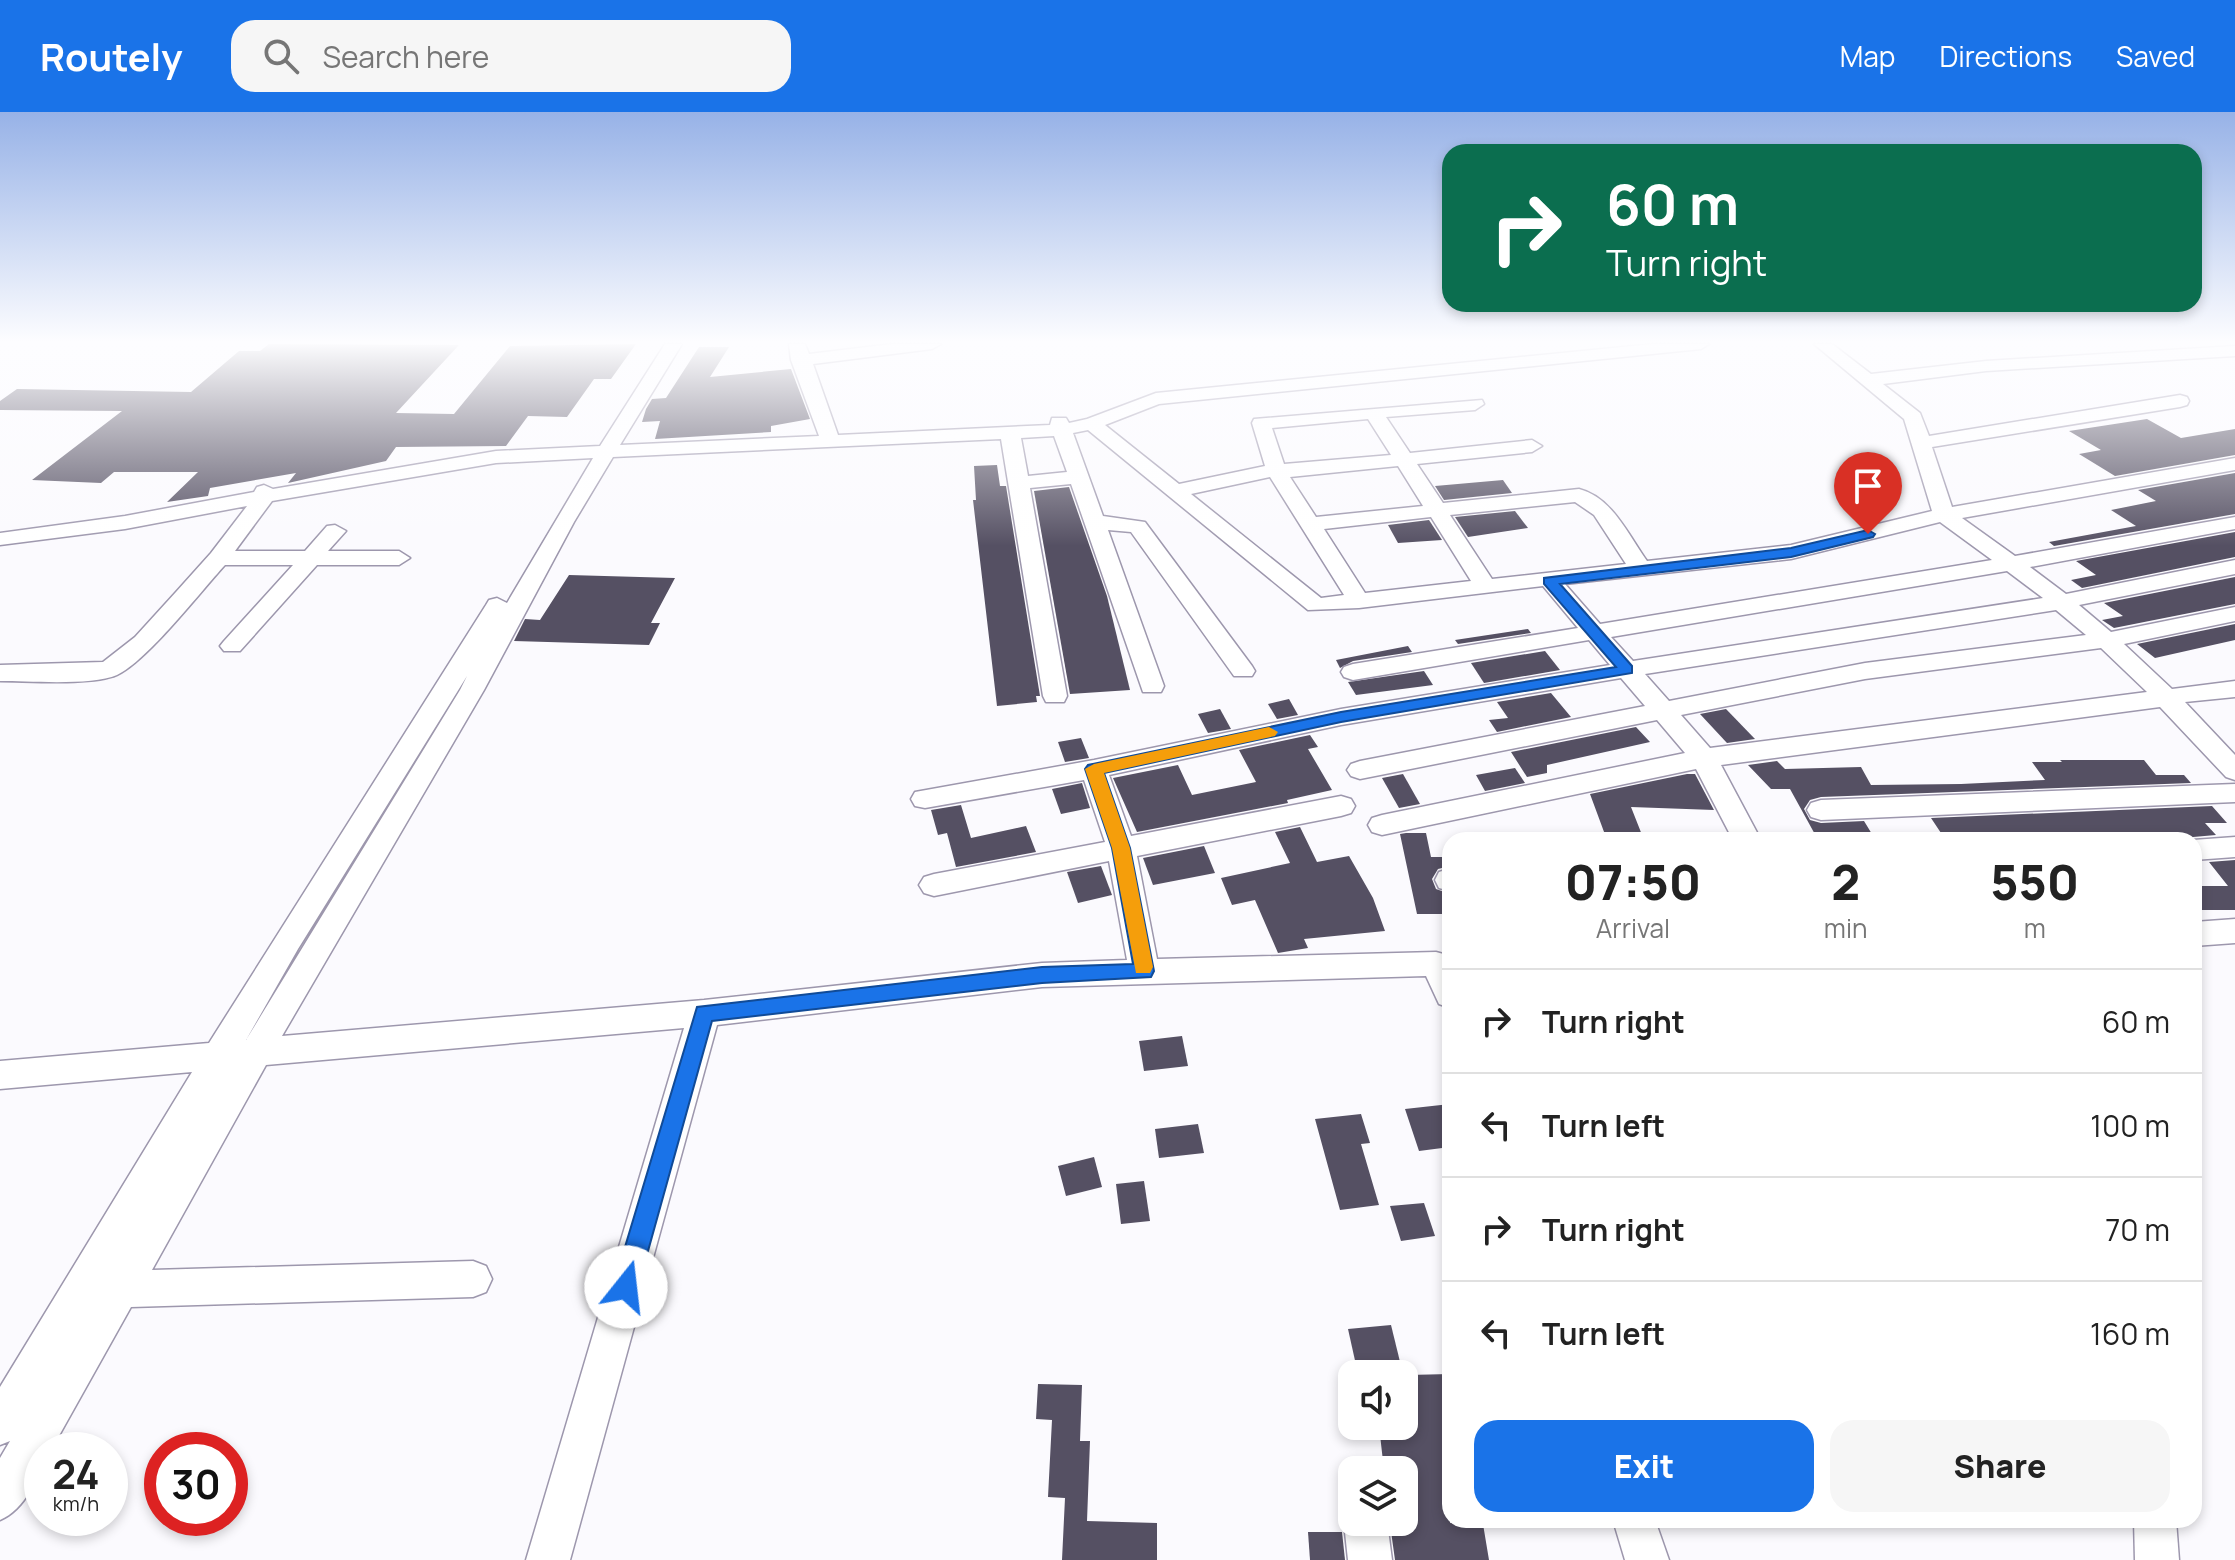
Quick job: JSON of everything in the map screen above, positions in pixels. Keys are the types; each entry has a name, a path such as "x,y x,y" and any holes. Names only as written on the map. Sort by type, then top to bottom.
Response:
{"street":[{"path":"0,1425 216,1058 619,412"},
{"path":"0,1499 255,1054 472,690 563,522 598,448 624,412"},
{"path":"820,412 829,435"},
{"path":"829,435 1010,432 1071,425 1115,412"},
{"path":"1359,601 1276,470 1261,423 1390,412"},
{"path":"1906,412 1913,417 1944,515 2062,602 2106,640 2231,763"},
{"path":"1921,443 2115,412"},
{"path":"1374,413 1487,588"},
{"path":"1071,425 1078,477 1152,686"},
{"path":"0,539 436,464 598,448 1071,425 1177,491 1316,605 1791,552 1944,515 2235,464"},
{"path":"1010,432 1055,696"},
{"path":"1177,491 1276,470 1532,446"},
{"path":"1017,483 1078,477"},
{"path":"0,530 263,495"},
{"path":"0,673 74,673 110,669 143,642 219,558 263,495"},
{"path":"1310,524 1579,495 1602,511 1641,569"},
{"path":"1094,522 1138,526 1243,671"},
{"path":"1353,672 1524,646 1594,631 2009,564 2235,523"},
{"path":"232,646 335,531"},
{"path":"219,558 399,558"},
{"path":"925,799 1094,769 1341,717 1873,629 2062,602 2235,567"},
{"path":"1550,581 1704,758 1743,832"},
{"path":"1360,770 1865,671 2106,640 2235,614"},
{"path":"1382,825 1704,758 2235,689"},
{"path":"1094,769 1121,848 1144,971"},
{"path":"1821,810 2235,793"},
{"path":"934,885 1341,806"},
{"path":"2202,849 2235,847"},
{"path":"2202,933 2235,931"},
{"path":"0,1075 704,1013 1042,975 1442,963"},
{"path":"548,1560 704,1013"},
{"path":"120,1289 473,1279"},
{"path":"1637,1528 1647,1560"},
{"path":"2155,1528 2157,1560"},
{"path":"1367,1536 1370,1560"}],"building":[{"path":"121,412 454,414 571,412 567,417 528,416 506,446 396,447 386,461 288,483 296,473 210,488 208,496 167,502 198,472 114,472 101,483 32,480"},
{"path":"645,412 807,412 810,419 771,426 771,432 655,439 660,421 642,422"},
{"path":"2147,419 2181,438 2235,429 2235,455 2115,476 2079,454 2101,450 2069,431"},
{"path":"997,465 1000,486 1006,486 1040,696 1036,696 1037,702 997,706 973,500 976,500 974,466"},
{"path":"2235,473 2235,514 2054,546 2049,542 2136,526 2111,510 2156,501 2138,490"},
{"path":"1503,480 1512,493 1444,500 1435,486"},
{"path":"1069,487 1107,596 1130,690 1070,694 1034,491"},
{"path":"1515,511 1528,528 1468,537 1455,517"},
{"path":"1429,520 1442,540 1398,543 1388,525"},
{"path":"2235,532 2235,557 2082,588 2071,580 2096,575 2076,561"},
{"path":"569,575 675,578 651,623 660,623 649,645 514,641 525,619 540,620"},
{"path":"2235,577 2235,604 2114,628 2102,620 2123,616 2104,603"},
{"path":"2235,624 2235,640 2155,658 2137,644"},
{"path":"1528,629 1531,633 1458,644 1455,640"},
{"path":"1408,646 1412,652 1353,661 1340,668 1336,660"},
{"path":"1545,651 1560,670 1484,683 1471,663"},
{"path":"1424,671 1433,685 1356,695 1348,682"},
{"path":"1551,693 1571,717 1497,732 1489,720 1508,718 1497,702"},
{"path":"1289,699 1298,715 1277,719 1268,704"},
{"path":"1220,709 1231,729 1208,733 1198,714"},
{"path":"1726,709 1755,739 1727,743 1700,714"},
{"path":"1636,727 1650,742 1547,765 1547,773 1527,777 1511,752"},
{"path":"1310,735 1318,747 1308,749 1332,790 1287,800 1288,803 1137,832 1113,778 1178,765 1192,795 1256,782 1239,750"},
{"path":"1081,738 1089,758 1065,762 1058,742"},
{"path":"2060,760 2144,760 2156,775 2184,775 2191,783 1821,797 1810,800 1804,809 1810,820 1821,823 1864,821 1871,832 1814,832 1790,789 1771,789 1748,765 1777,761 1785,769 1861,767 1871,785 2045,780 2032,762 2062,762"},
{"path":"1515,768 1525,783 1485,791 1476,775"},
{"path":"1403,774 1420,804 1399,808 1382,778"},
{"path":"1695,774 1714,810 1631,807 1641,832 1604,832 1590,794"},
{"path":"1082,783 1090,808 1061,814 1052,789"},
{"path":"961,805 971,838 1026,826 1036,852 956,867 947,833 938,835 931,810"},
{"path":"2212,806 2227,823 2205,823 2216,835 2202,836 2202,832 1940,832 1931,818"},
{"path":"1300,827 1317,862 1349,856 1373,898 1385,931 1304,939 1308,948 1278,953 1255,900 1232,905 1221,878 1290,863 1275,832"},
{"path":"1426,833 1431,857 1442,857 1442,868 1432,879 1436,889 1442,891 1442,914 1417,914 1400,834"},
{"path":"1204,846 1215,873 1153,885 1143,858"},
{"path":"2235,860 2235,910 2202,910 2202,886 2228,886 2209,862"},
{"path":"1101,866 1112,895 1078,903 1067,872"},
{"path":"1182,1036 1188,1066 1144,1071 1139,1041"},
{"path":"1442,1105 1442,1148 1419,1151 1405,1109"},
{"path":"1361,1114 1370,1143 1361,1144 1379,1205 1340,1210 1315,1119"},
{"path":"1198,1124 1204,1153 1159,1158 1155,1129"},
{"path":"1094,1157 1102,1187 1066,1196 1058,1166"},
{"path":"1144,1181 1150,1221 1121,1224 1116,1184"},
{"path":"1424,1203 1435,1236 1401,1241 1390,1206"},
{"path":"1391,1325 1400,1360 1355,1360 1348,1329"},
{"path":"1442,1374 1442,1528 1484,1528 1489,1560 1395,1560 1392,1536 1418,1536 1418,1456 1382,1456 1381,1440 1418,1440 1418,1375"},
{"path":"1038,1384 1082,1385 1080,1441 1090,1441 1087,1521 1157,1523 1157,1560 1062,1560 1065,1498 1048,1497 1052,1420 1036,1419"},
{"path":"1308,1532 1338,1532 1338,1536 1342,1536 1345,1560 1310,1560"}],"slow traffic":[{"path":"1143,967 1121,848 1094,769 1269,732"}],"route":[{"path":"626,1287 704,1013 1042,975 1144,971 1121,848 1094,769 1341,717 1627,670 1550,581 1791,552 1868,534"}]}
